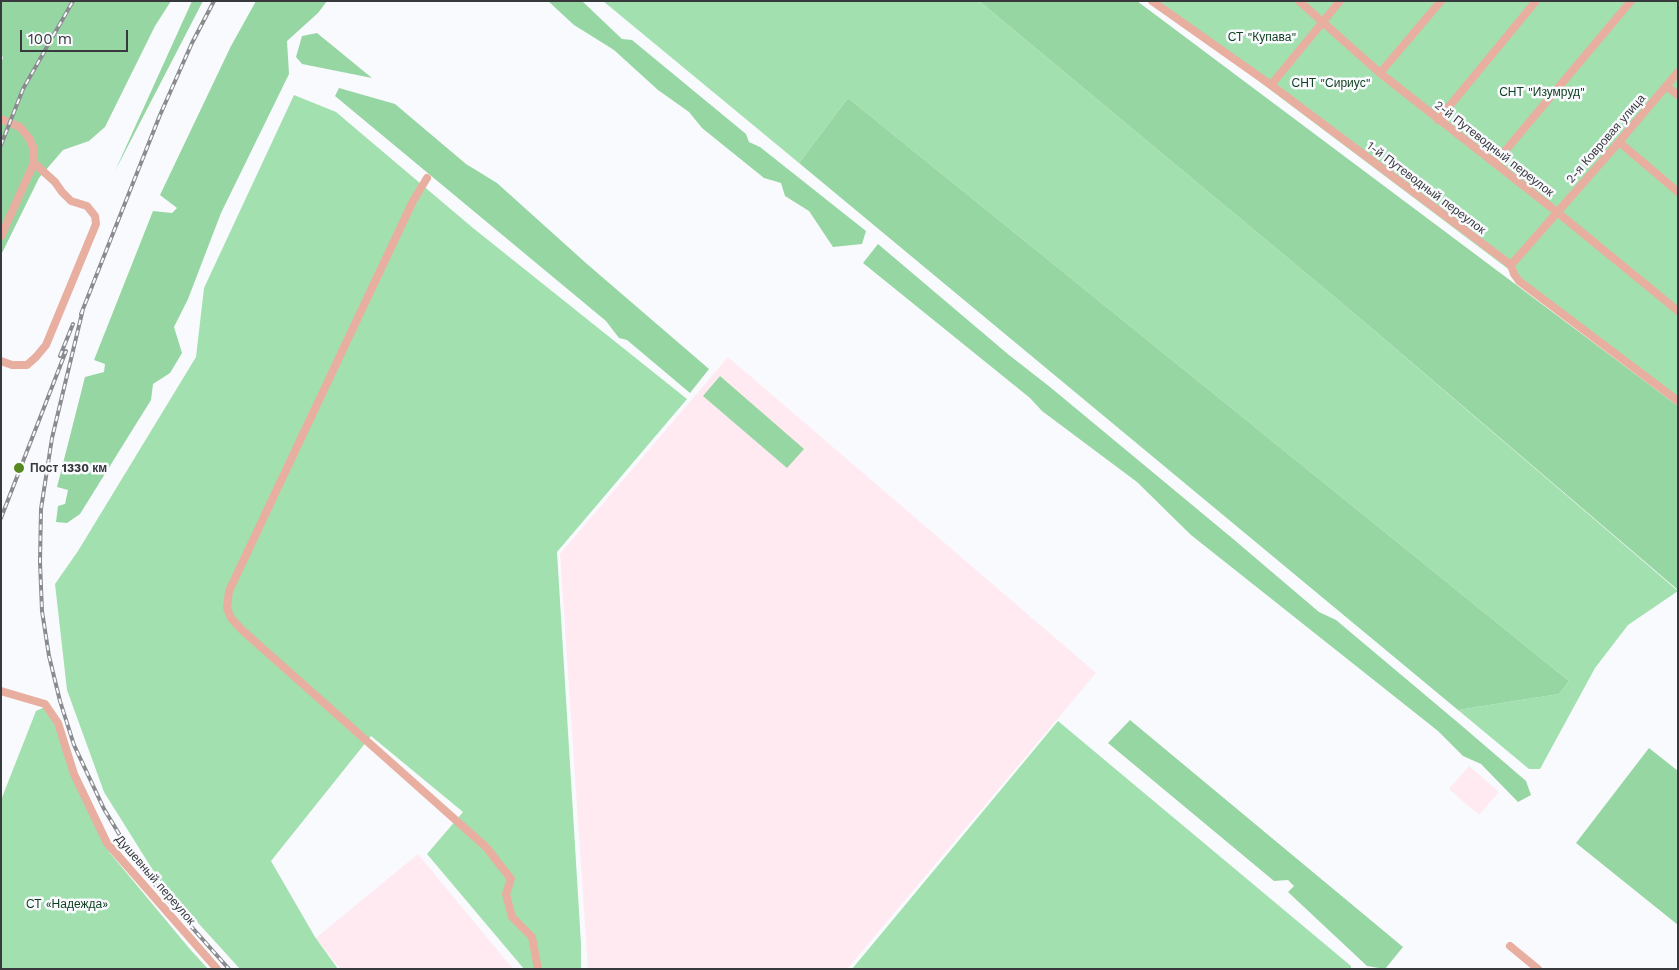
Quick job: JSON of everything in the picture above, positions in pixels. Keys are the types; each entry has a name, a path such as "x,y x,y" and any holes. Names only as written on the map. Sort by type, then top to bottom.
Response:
{"street":[{"name":"1-й Путеводный переулок","path":"1152,1 1271,85 1510,265 1519,281 1678,401"},
{"name":"2-й Путеводный переулок","path":"1299,1 1380,73 1557,212 1678,311"},
{"path":"1271,85 1340,1"},
{"path":"1380,73 1441,1"},
{"path":"1438,120 1536,1"},
{"path":"1495,163 1631,1"},
{"name":"2-я Ковровая улица","path":"1510,265 1678,72"},
{"path":"1666,86 1678,96"},
{"path":"1,119 20,127 29,138 34,150 34,163 1,236"},
{"path":"1619,142 1678,192"},
{"path":"1,360 12,365 26,365 36,357 46,344 96,224 95,216 86,206 71,201 55,182 34,163"},
{"path":"426,178 409,210 229,591 227,608 231,618 242,630 486,847 511,879 506,894 512,917 532,937 538,969"},
{"name":"Душевный переулок","path":"1,691 45,704 58,723 74,774 106,843 217,969"},
{"path":"1510,946 1538,969"}],"shaded area":[{"path":"728,357 1096,673 847,969 588,969 560,554"},
{"path":"1469,766 1499,792 1479,815 1449,789"},
{"path":"418,854 513,969 340,969 316,938"}],"green space":[{"path":"1,1 171,1 155,26 105,127 89,141 63,150 39,178 1,255 1,62 3,58 1,53"},
{"path":"192,1 203,1 115,171"},
{"path":"256,1 327,1 318,13 287,41 289,74 221,213 188,299 174,327 182,353 170,373 153,384 151,400 80,514 67,523 56,522 58,506 65,504 68,490 57,487 85,377 104,372 105,364 94,360 153,211 172,213 177,208 160,195 231,46"},
{"path":"548,1 582,1 622,39 632,40 746,134 749,142 760,147 866,231 862,244 833,247 809,211 785,196 781,183 764,178 702,128 689,112 658,90 614,50 574,25"},
{"path":"603,1 979,1 1349,309 1678,591 1628,625 1595,668 1540,769 1529,769 1458,710 1559,694 1569,681 848,98 799,163"},
{"path":"979,1 1137,1 1678,406 1678,590 1349,309"},
{"path":"1155,1 1678,1 1678,397 1268,88"},
{"path":"317,33 372,78 302,64 296,57 302,36"},
{"path":"339,88 395,104 466,164 497,183 587,264 709,369 690,393 627,340 619,338 606,321 335,96"},
{"path":"294,95 336,112 473,228 687,399 557,552 581,969 524,969 427,854 463,812 371,736 271,861 315,937 338,969 240,969 159,880 104,792 67,690 55,584 78,551 196,357 204,288"},
{"path":"848,98 1569,681 1559,694 1458,710 799,163"},
{"path":"878,244 1319,612 1336,620 1462,726 1526,781 1531,795 1518,802 1481,764 1463,756 1438,731 1191,535 1137,482 1042,411 1030,398 863,263"},
{"path":"720,376 804,449 787,468 703,396"},
{"name":"СТ «Надежда»","path":"47,706 92,820 110,853 208,969 1,969 1,800 36,711"},
{"path":"1130,720 1403,947 1385,969 1367,966 1288,892 1294,886 1288,880 1274,881 1108,743"},
{"path":"1058,721 1351,966 1351,969 852,969"},
{"path":"1649,748 1678,771 1678,925 1576,843"}],"railway":[{"path":"1,145 23,89 73,1"},
{"path":"81,314 160,115 192,43 214,1"},
{"path":"83,309 52,438 41,509 40,562 42,611 49,656 60,701 74,745 104,809 133,857 164,896 229,969"},
{"path":"60,356 73,324"},
{"path":"1,518 66,351"}],"place":[{"name":"Пост 1330 км","path":"19,468"}],"park label":[{"name":"СТ \"Купава\"","path":"1262,37"},
{"name":"СНТ \"Сириус\"","path":"1331,83"},
{"name":"СНТ \"Изумруд\"","path":"1542,92"}]}
